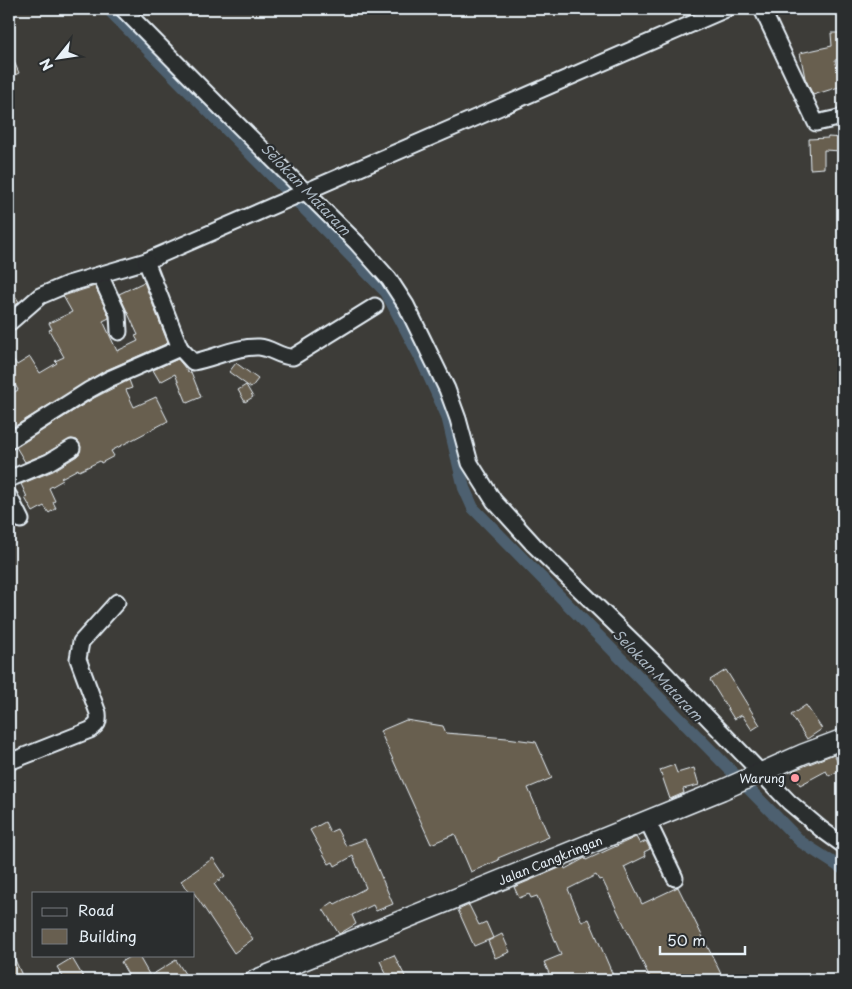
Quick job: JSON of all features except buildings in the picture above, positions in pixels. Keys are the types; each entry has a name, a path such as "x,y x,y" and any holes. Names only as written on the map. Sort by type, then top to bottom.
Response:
{"main road":[{"name":"Jalan Cangkringan","path":"255,980 843,739"}],"street":[{"path":"123,9 301,194 363,249 389,279 406,305 447,389 458,419 470,463 494,501 534,545 654,662 757,773 821,829 843,845"},
{"path":"9,323 40,296 68,284 146,261 726,9"},
{"path":"762,9 816,123 843,117"},
{"path":"146,261 180,348 193,362 240,349 257,347 267,348 284,356 293,357 376,306"},
{"path":"100,275 118,314 119,332"},
{"path":"9,441 102,383 180,348"},
{"path":"9,479 49,462 72,448"},
{"path":"9,496 21,520"},
{"path":"9,762 90,730 98,725 98,714 78,659 79,649 81,642 117,602"},
{"path":"647,820 675,878"}],"waterway":[{"name":"Selokan Mataram","path":"108,9 386,292 421,359 447,416 464,488 473,508 801,842 843,869"}],"place":[{"name":"Warung","path":"795,778"}]}
